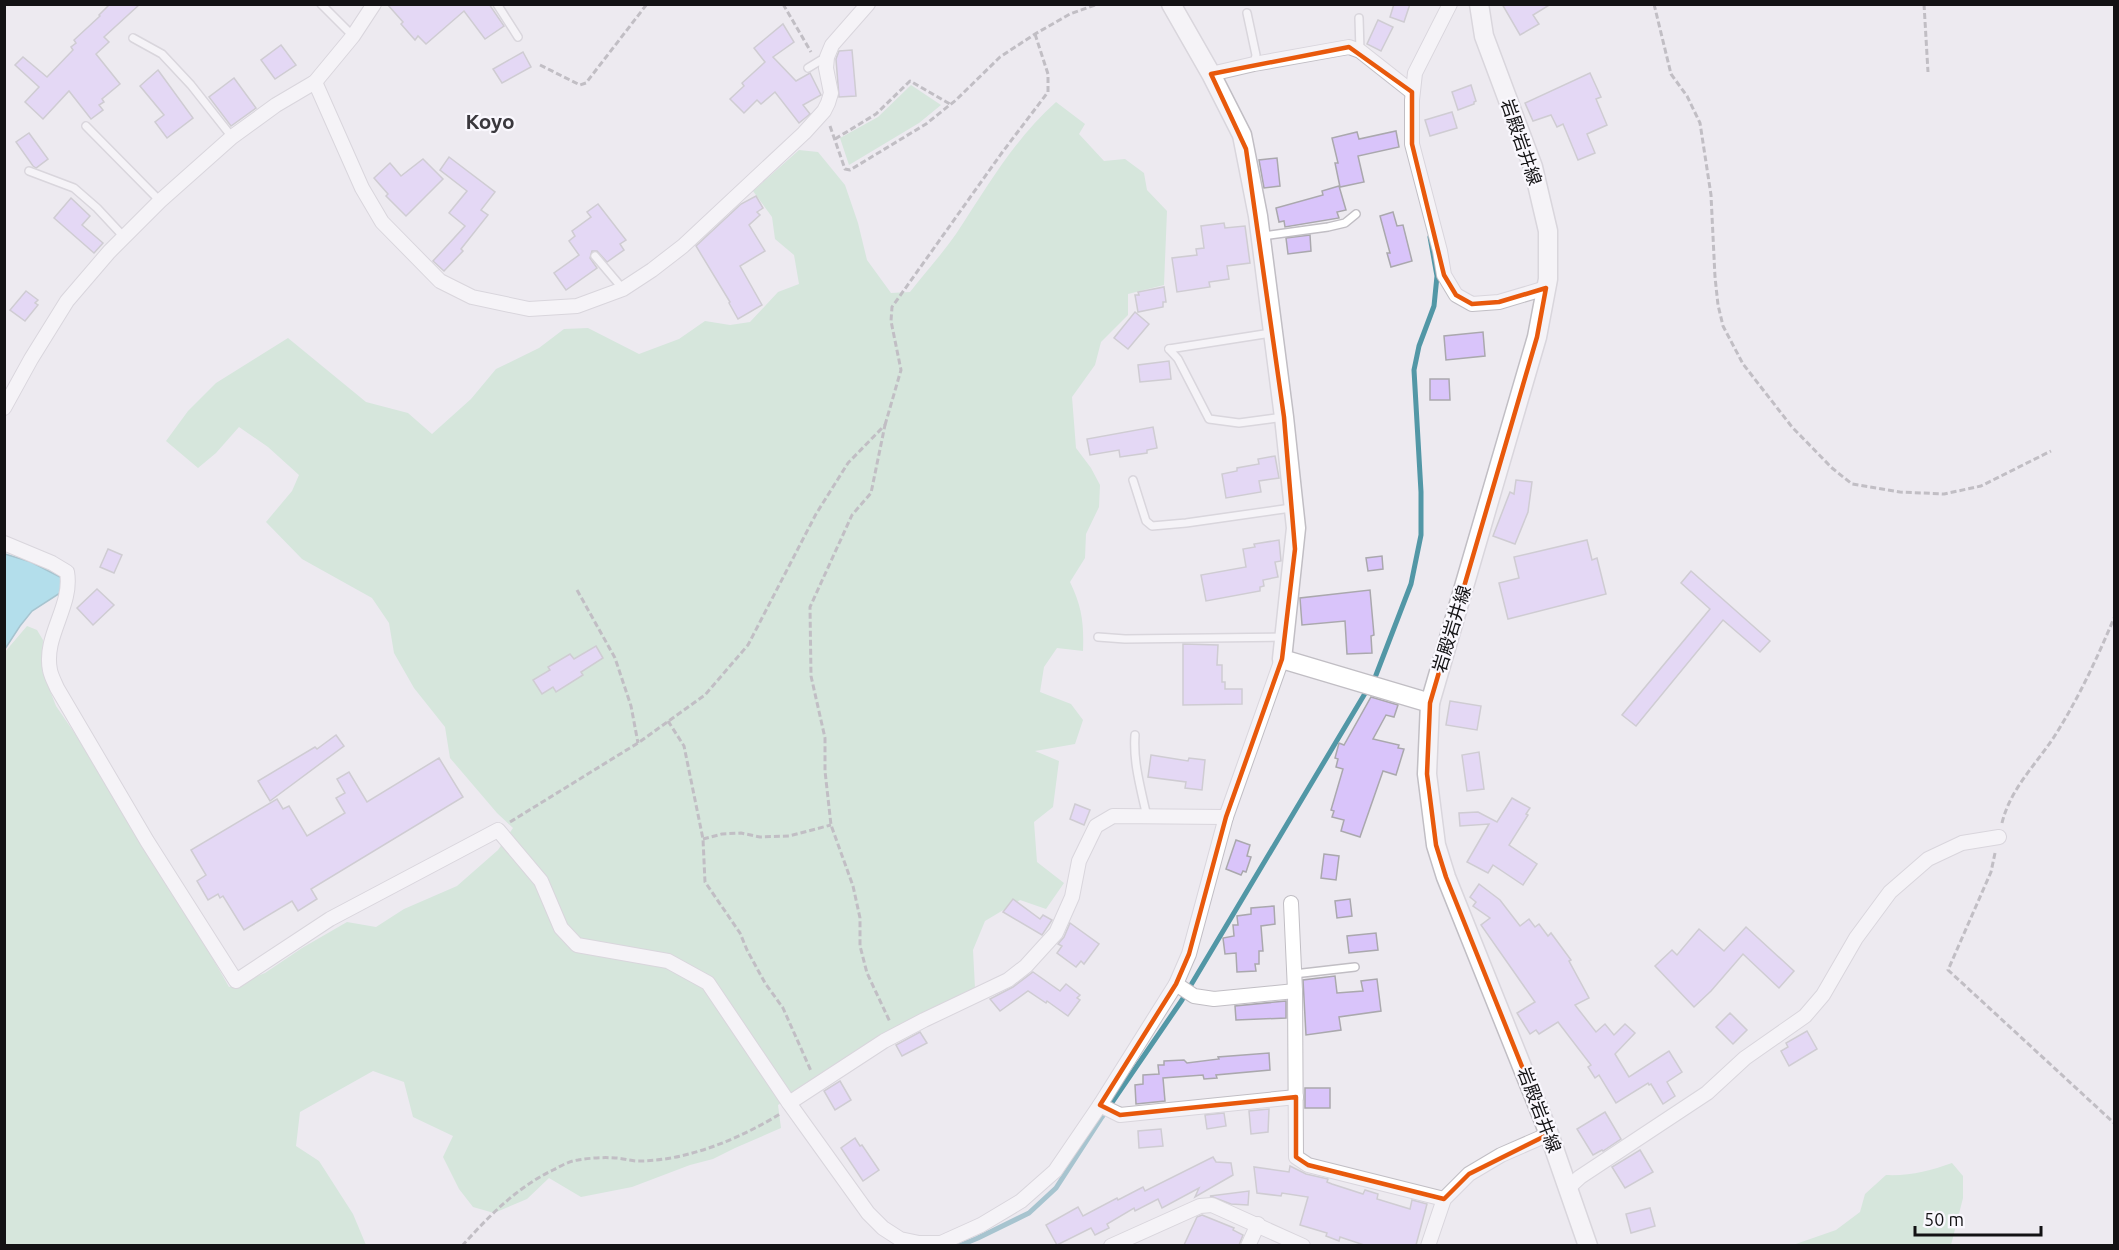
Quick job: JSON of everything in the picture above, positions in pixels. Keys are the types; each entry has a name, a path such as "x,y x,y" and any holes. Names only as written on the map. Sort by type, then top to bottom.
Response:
{"main road":[{"path":"1171,4 1211,74 1242,135 1260,237 1296,528 1282,659 1430,703"},
{"name":"岩殿岩井線","path":"1479,4 1484,36 1533,167 1548,231 1548,279 1537,337 1430,703 1427,774 1436,845 1446,877 1549,1134 1588,1245"}],"street":[{"path":"4,408 67,301 124,237 160,201 232,137 276,105 315,82 353,36 374,4"},
{"path":"315,82 362,188 382,222 440,281 472,297 529,309 577,306 623,289 652,270 683,246 804,134 824,111 831,93 822,59 868,4"},
{"path":"1450,4 1415,73 1413,92 1412,144 1440,251 1444,275 1456,295 1472,304 1499,302 1546,288"},
{"path":"1211,74 1349,47 1360,51 1413,92"},
{"path":"4,543 52,563 67,572 69,583 52,634 49,655 50,671 57,688 147,841 236,981 330,920 498,830 541,881 561,928 577,945 668,962 708,983 790,1105 868,1214 900,1239 919,1242 941,1243 981,1225 1021,1201 1054,1171 1100,1105 1176,984 1189,954 1226,817 1282,659"},
{"path":"790,1105 818,1084 896,1035 1008,980 1026,966 1056,933 1072,897 1079,861 1096,826 1113,816 1226,817"},
{"path":"1568,1188 1580,1177 1707,1093 1745,1058 1805,1016 1823,995 1856,938 1890,892 1928,859 1962,843 1999,837"},
{"path":"1291,903 1295,991 1296,1157 1308,1165 1444,1199"},
{"path":"1176,984 1194,996 1214,999 1295,991"},
{"path":"1100,1105 1120,1115 1296,1097"},
{"path":"1428,1245 1444,1199 1469,1174 1501,1155 1549,1134"},
{"path":"1111,1245 1200,1206 1212,1205 1303,1245"},
{"path":"1248,1245 1258,1224"}],"lane":[{"path":"321,4 353,36"},
{"path":"497,4 518,37"},
{"path":"1247,13 1256,55 1254,64"},
{"path":"1359,18 1360,51"},
{"path":"133,38 162,54 191,85 232,137"},
{"path":"808,68 822,59"},
{"path":"86,126 160,201"},
{"path":"29,171 74,189 97,208 124,237"},
{"path":"1260,237 1345,223 1356,214"},
{"path":"595,256 623,289"},
{"path":"1273,332 1169,349 1178,359 1209,419 1239,423 1284,417"},
{"path":"1133,480 1146,521 1152,526 1294,508"},
{"path":"1098,637 1125,639 1285,637"},
{"path":"1136,735 1134,750 1136,769 1147,817"},
{"path":"1294,974 1355,967"}],"path":[{"path":"540,65 580,85 586,82 647,4"},
{"path":"783,4 822,59"},
{"path":"824,111 845,169 850,170 926,124 951,104 1000,57 1070,14 1098,4"},
{"path":"1654,4 1671,74 1688,96 1700,123 1711,195 1718,305 1723,326 1743,364 1792,428 1832,468 1852,484 1900,492 1944,494 1981,486 2051,451"},
{"path":"1924,4 1928,72"},
{"path":"896,1035 867,973 860,946 860,918 852,886 831,825 825,771 825,738 811,676 810,607 852,515 870,492 885,424 901,370 891,321 892,307 1048,92 1048,74 1035,34"},
{"path":"835,139 876,114 910,81 938,99 951,104"},
{"path":"498,830 638,743 705,695 748,645 816,514 848,463 885,424"},
{"path":"577,590 615,658 631,706 638,743"},
{"path":"2115,618 2086,681 2058,731 2019,784 2006,809 1991,872 1948,970 2115,1123"},
{"path":"668,721 684,746 703,839 705,882 740,933 765,983 783,1008 818,1084"},
{"path":"703,839 722,834 741,833 759,837 789,836 831,825"},
{"path":"462,1245 514,1194 533,1180 569,1162 615,1158 637,1161 669,1158 732,1139 758,1128 790,1105"}],"highlighted area":[{"path":"1349,47 1412,92 1412,144 1444,275 1456,295 1472,304 1499,302 1546,288 1537,337 1430,703 1427,774 1436,845 1446,877 1549,1134 1469,1174 1444,1199 1308,1165 1296,1157 1296,1097 1120,1115 1100,1105 1176,984 1189,954 1226,817 1282,659 1295,549 1284,417 1246,149 1211,74"}],"green space":[{"path":"911,85 941,105 919,123 849,165 840,138 878,117"},
{"path":"1056,102 1085,124 1079,134 1104,161 1125,159 1144,173 1147,190 1167,211 1164,285 1128,294 1128,315 1101,342 1095,365 1072,397 1076,448 1100,485 1099,507 1086,534 1085,558 1070,582 1081,615 1083,651 1057,648 1044,667 1040,692 1071,704 1083,720 1075,744 1035,751 1059,761 1053,807 1034,822 1037,862 1064,883 1046,909 1020,900 985,921 973,950 975,988 947,1002 778,1105 781,1128 713,1159 690,1165 632,1187 581,1197 549,1178 527,1199 494,1213 473,1207 459,1189 443,1157 453,1136 413,1117 404,1082 373,1071 300,1112 296,1146 319,1161 353,1214 366,1245 5,1246 4,653 27,626 37,630 43,640 42,670 56,706 93,760 143,847 187,913 229,987 265,973 347,922 376,927 404,909 457,886 498,850 513,828 497,813 450,758 445,727 414,688 394,653 389,623 372,598 302,559 266,522 292,491 299,475 268,447 239,427 216,453 198,468 166,441 188,411 216,383 288,338 366,402 408,413 432,434 471,399 496,369 539,348 564,329 588,328 639,354 679,339 705,321 730,325 750,322 778,292 799,284 794,255 775,239 772,217 753,191 799,150 818,152 845,185 867,260 891,293 910,292 951,241 1013,149"},
{"path":"1952,1163 1963,1176 1963,1198 1951,1245 1793,1245 1836,1230 1860,1212 1865,1194 1886,1175 1920,1172"}],"water":[{"path":"5,554 31,562 62,578 60,593 32,611 5,649"}],"building":[{"path":"110,4 140,4 104,37 109,42 96,54 120,84 102,99 104,102 99,105 103,110 91,119 69,91 43,119 25,102 39,87 15,65 23,57 47,77 73,50 71,47 76,43 74,40"},
{"path":"387,4 489,4 504,26 485,39 464,11 426,44 418,36 415,40"},
{"path":"1394,4 1410,4 1404,22 1390,17"},
{"path":"1502,4 1551,4 1533,15 1539,24 1520,35"},
{"path":"1378,20 1393,27 1381,51 1367,44"},
{"path":"783,24 794,42 773,57 796,81 810,73 821,95 803,105 810,114 799,123 775,92 761,104 757,100 744,113 730,99 744,86 742,83 765,62 754,48"},
{"path":"281,45 296,65 275,79 261,60"},
{"path":"852,50 856,96 839,97 836,59 839,51"},
{"path":"523,52 531,67 502,83 493,69"},
{"path":"158,70 193,118 167,138 155,122 164,115 140,86"},
{"path":"1590,73 1601,97 1596,99 1607,125 1587,134 1595,153 1578,160 1563,124 1557,127 1551,115 1533,121 1525,103"},
{"path":"234,78 256,108 231,126 209,97"},
{"path":"1471,85 1476,101 1458,110 1452,92"},
{"path":"1452,112 1457,128 1430,136 1425,120"},
{"path":"1396,131 1399,147 1358,156 1364,182 1340,187 1335,163 1338,163 1332,138 1357,132 1359,139"},
{"path":"29,133 48,159 36,168 16,142"},
{"path":"449,157 495,192 481,210 488,215 461,249 463,251 444,271 433,261 465,226 449,213 467,191 440,170"},
{"path":"1277,158 1280,186 1264,188 1259,160"},
{"path":"423,159 443,179 406,216 386,196 388,194 374,178 390,163 401,176"},
{"path":"1339,186 1346,210 1337,212 1339,218 1285,227 1284,221 1279,222 1276,208 1323,195 1322,191"},
{"path":"756,196 763,208 757,212 760,215 749,225 765,251 740,266 762,305 738,319 696,246 741,204"},
{"path":"71,198 90,216 82,225 103,243 94,253 54,218"},
{"path":"598,204 626,240 620,244 624,250 607,262 597,251 592,251 590,258 597,268 566,290 554,273 579,255 569,241 575,236 572,231 591,217 587,212"},
{"path":"1393,212 1397,226 1403,225 1412,261 1391,267 1387,253 1390,253 1380,216"},
{"path":"1224,223 1225,228 1245,226 1250,263 1227,266 1229,279 1209,282 1210,287 1177,292 1172,258 1197,255 1196,249 1204,248 1201,226"},
{"path":"1310,235 1311,251 1288,254 1286,238"},
{"path":"1164,287 1166,302 1163,302 1163,307 1138,312 1135,295 1139,295 1138,292"},
{"path":"26,291 38,300 35,303 38,305 25,321 10,310"},
{"path":"1135,312 1149,324 1128,349 1114,338"},
{"path":"1483,332 1485,356 1446,360 1444,336"},
{"path":"1169,361 1171,379 1140,382 1138,365"},
{"path":"1430,379 1449,379 1450,400 1430,400"},
{"path":"1153,427 1157,448 1147,450 1147,453 1120,457 1119,450 1090,455 1087,439"},
{"path":"1275,456 1279,478 1259,481 1261,492 1226,498 1222,474 1237,471 1237,468 1259,464 1258,459"},
{"path":"1516,480 1532,482 1528,512 1515,544 1493,536 1510,492 1514,494"},
{"path":"1279,540 1281,561 1275,562 1278,577 1263,580 1264,586 1260,587 1260,591 1206,601 1201,575 1246,567 1243,549 1255,547 1254,544"},
{"path":"1587,540 1592,560 1597,558 1606,594 1508,619 1499,583 1519,578 1514,557"},
{"path":"108,549 122,555 114,573 100,567"},
{"path":"1382,556 1383,569 1368,571 1366,558"},
{"path":"1691,571 1770,641 1760,652 1723,620 1636,726 1622,715 1710,609 1681,583"},
{"path":"97,589 114,605 93,625 77,608"},
{"path":"1370,590 1374,635 1371,636 1372,653 1347,654 1345,621 1302,625 1300,598"},
{"path":"1183,644 1218,645 1217,665 1222,665 1222,682 1225,682 1225,689 1242,689 1242,704 1183,705"},
{"path":"596,646 603,658 581,672 583,675 556,692 553,687 542,694 533,680 550,670 548,667 570,654 574,659"},
{"path":"1371,697 1398,705 1394,717 1386,715 1373,739 1399,745 1398,748 1404,749 1396,775 1383,771 1360,837 1341,831 1344,820 1332,817 1334,811 1331,810 1343,769 1336,767 1338,759 1335,758 1339,743 1344,745"},
{"path":"1450,701 1481,706 1477,730 1446,725"},
{"path":"336,735 344,746 270,801 258,781 315,747 317,749"},
{"path":"1479,752 1484,789 1467,791 1462,755"},
{"path":"1151,755 1188,761 1189,758 1205,760 1202,790 1185,788 1186,782 1148,777"},
{"path":"439,758 463,797 311,889 317,899 298,911 292,901 244,930 223,896 220,898 218,894 208,900 197,881 206,875 191,850 277,799 283,809 289,806 307,836 345,813 336,798 345,793 337,779 349,772 367,802"},
{"path":"1512,798 1530,808 1509,845 1537,864 1523,885 1493,865 1488,873 1467,862 1489,824 1460,826 1459,813 1478,812 1497,822"},
{"path":"1075,804 1090,810 1084,825 1070,819"},
{"path":"1236,840 1250,845 1247,856 1251,857 1246,872 1243,871 1241,875 1226,869"},
{"path":"1324,854 1339,856 1336,880 1321,878"},
{"path":"1479,884 1500,900 1520,926 1529,919 1535,927 1539,924 1548,936 1551,933 1571,960 1569,961 1589,998 1575,1005 1596,1032 1605,1024 1614,1035 1625,1024 1635,1033 1615,1054 1629,1077 1669,1051 1682,1072 1667,1082 1675,1096 1663,1104 1651,1084 1648,1083 1616,1103 1599,1075 1595,1078 1588,1067 1591,1065 1558,1022 1539,1034 1536,1030 1530,1034 1517,1013 1535,1002 1481,925 1490,918 1473,906 1476,902 1470,897"},
{"path":"1013,899 1040,919 1043,915 1052,920 1042,935 1003,912"},
{"path":"1350,899 1352,916 1337,918 1335,901"},
{"path":"1274,906 1275,924 1261,926 1263,951 1259,951 1259,964 1255,964 1256,971 1237,972 1236,953 1225,954 1223,938 1234,936 1233,925 1238,925 1237,916 1251,914 1251,908"},
{"path":"1070,923 1099,944 1084,964 1081,961 1076,967 1057,953 1062,946 1058,944"},
{"path":"1746,927 1794,971 1779,988 1743,954 1694,1007 1655,966 1672,950 1677,955 1699,929 1724,951"},
{"path":"1376,933 1378,950 1349,953 1347,936"},
{"path":"1033,972 1060,991 1066,984 1080,995 1077,998 1080,1000 1068,1016 1028,991 1000,1011 990,999 1013,987"},
{"path":"1335,976 1337,993 1363,991 1361,981 1377,979 1381,1011 1339,1017 1341,1030 1306,1035 1303,980"},
{"path":"1286,1001 1286,1018 1236,1020 1235,1006"},
{"path":"1730,1013 1747,1030 1733,1044 1716,1027"},
{"path":"1807,1031 1817,1049 1789,1066 1781,1051 1788,1047 1786,1043"},
{"path":"920,1032 927,1043 902,1056 896,1045"},
{"path":"1269,1053 1270,1070 1216,1075 1217,1078 1204,1079 1203,1075 1163,1078 1165,1101 1136,1104 1135,1085 1143,1084 1143,1075 1159,1074 1158,1065 1164,1065 1164,1061 1184,1060 1187,1063 1219,1059 1218,1057"},
{"path":"840,1081 851,1100 835,1110 824,1091"},
{"path":"1305,1088 1330,1088 1330,1108 1305,1108"},
{"path":"1269,1109 1268,1132 1251,1134 1249,1111"},
{"path":"1605,1112 1621,1139 1593,1155 1577,1129"},
{"path":"1224,1113 1226,1126 1207,1129 1205,1115"},
{"path":"1161,1129 1163,1146 1139,1148 1138,1131"},
{"path":"855,1138 879,1170 863,1181 841,1148"},
{"path":"1640,1150 1653,1172 1625,1188 1612,1167"},
{"path":"1213,1157 1216,1162 1231,1163 1233,1175 1195,1197 1199,1188 1162,1208 1158,1199 1135,1211 1134,1208 1107,1224 1109,1228 1095,1235 1091,1228 1057,1245 1046,1225 1078,1207 1083,1216 1143,1187 1145,1191"},
{"path":"1290,1166 1363,1194 1365,1190 1378,1194 1377,1199 1410,1209 1412,1200 1427,1204 1416,1245 1364,1245 1340,1237 1339,1241 1326,1236 1327,1233 1300,1225 1308,1197 1282,1193 1281,1196 1257,1193 1254,1167 1289,1172"},
{"path":"1249,1191 1248,1205 1231,1204 1210,1196"},
{"path":"1650,1208 1655,1226 1631,1233 1626,1214"},
{"path":"1202,1215 1234,1228 1233,1230 1243,1235 1239,1245 1184,1245 1197,1217"}],"waterway":[{"path":"959,1246 1029,1213 1056,1188 1182,1000 1376,675 1411,584 1421,535 1421,492 1414,370 1419,346 1434,306 1437,276 1430,237"}],"district":[{"name":"Koyo","path":"490,122"}]}
